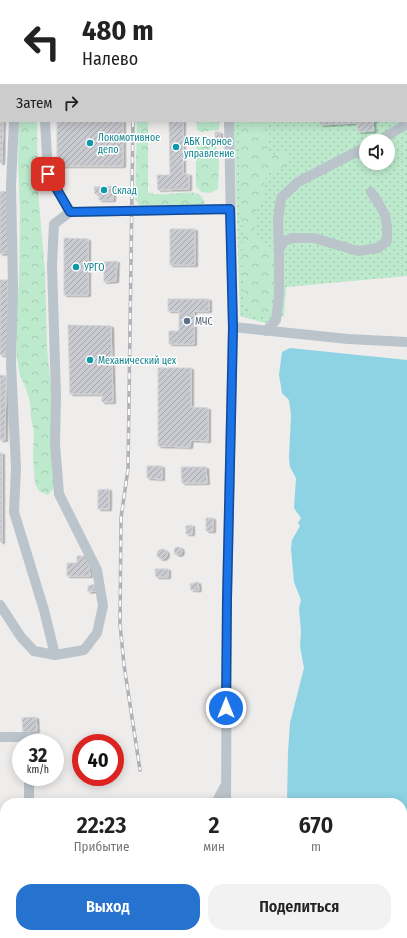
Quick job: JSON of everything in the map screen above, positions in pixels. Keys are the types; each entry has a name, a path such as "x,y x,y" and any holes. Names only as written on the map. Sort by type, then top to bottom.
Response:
{"street":[{"path":"14,122 11,364 16,468 14,512 44,610 55,655"},
{"path":"45,122 48,174 70,212"},
{"path":"226,798 227,599 233,328 229,122"},
{"path":"390,134 407,124"},
{"path":"266,331 276,320 279,295 278,220 281,198 298,182 359,151"},
{"path":"279,250 284,241 294,238 314,238 358,251 378,248 387,242 388,226 386,214 372,192"},
{"path":"0,605 21,637 34,651 55,655 84,650 97,633 103,606 97,570 59,494 55,444 56,395 52,265 54,224 70,212 230,209"},
{"path":"233,328 348,339 407,342"},
{"path":"2,737 12,737"},
{"path":"29,786 29,798"},
{"path":"219,798 225,786"}],"green space":[{"path":"19,122 37,122 38,191 45,271 47,347 52,397 51,455 54,488 48,495 39,491 35,484 33,458 34,431 31,419 30,402 20,376 17,358 16,310 19,284 20,212 18,161"},
{"path":"137,122 148,122 148,192 154,194 195,193 200,195 205,203 198,206 146,208 139,205 135,199"},
{"path":"196,122 220,122 219,130 200,132 197,130"},
{"path":"234,122 407,122 407,276 286,287 284,316 265,323 240,316"},
{"path":"239,122 271,122 262,130 264,135 269,140 267,150 269,154 277,155 284,153 289,155 289,163 279,170 272,171 267,176 264,184 262,203 254,213 255,234 260,242 270,247 276,255 276,287 274,303 269,316 256,317 251,315 246,309 243,283 243,233 239,171"},
{"path":"207,142 216,146 219,161 218,189 210,193 201,192 196,186 196,146"}],"water":[{"path":"290,348 407,360 407,798 287,798 290,723 304,668 300,646 301,632 299,608 301,600 294,582 291,549 292,540 300,526 298,523 301,518 294,508 296,478 290,467 289,458 291,415 289,400 282,393 279,375 282,352"}],"building":[{"path":"0,122 3,122 2,163 0,163"},
{"name":"Локомотивное депо","path":"57,122 123,122 123,166 57,166"},
{"name":"АБК Горное управление","path":"169,122 183,122 183,174 189,174 189,189 158,190 157,175 170,175"},
{"path":"320,122 373,122 374,131 358,132 357,123 320,125"},
{"path":"215,132 220,132 220,144 215,144"},
{"name":"Склад","path":"113,186 113,200 99,200 99,194 95,194 94,187"},
{"path":"7,191 8,253 0,254 0,192"},
{"path":"170,229 195,229 195,265 170,265"},
{"name":"УРГО","path":"64,238 88,239 88,295 64,295"},
{"path":"117,261 116,281 104,282 104,262"},
{"path":"0,280 8,280 8,355 0,355"},
{"name":"МЧС","path":"168,299 209,299 209,311 194,311 194,344 169,344 169,331 179,331 179,311 168,311"},
{"name":"Механический цех","path":"68,325 111,326 113,402 102,402 102,394 70,394"},
{"path":"158,368 191,368 191,407 208,408 208,441 191,440 190,447 158,446"},
{"path":"0,375 6,376 5,440 0,440"},
{"path":"0,453 2,453 2,542 0,542"},
{"path":"147,466 162,466 162,479 147,478"},
{"path":"181,467 206,467 207,483 182,483"},
{"path":"109,489 109,509 98,509 98,490"},
{"path":"206,518 213,518 213,531 206,531"},
{"path":"192,525 192,534 186,534 186,526"},
{"path":"178,547 181,548 181,554 178,555 175,554 174,551 175,548"},
{"path":"160,549 164,549 166,550 166,558 160,559 157,556 157,552"},
{"path":"77,556 88,556 90,576 67,576 67,563 77,563"},
{"path":"155,569 168,569 168,577 156,577"},
{"path":"198,582 199,590 191,590 190,584"},
{"path":"95,584 96,591 88,592 88,586"},
{"path":"36,717 37,731 23,732 22,718"}],"railway":[{"path":"133,122 128,469 121,518 120,624 124,665 140,770"}],"place":[{"name":"Локомотивное депо","path":"90,143"},
{"name":"АБК Горное управление","path":"176,147"},
{"name":"Склад","path":"104,190"},
{"name":"УРГО","path":"76,267"},
{"name":"МЧС","path":"187,321"},
{"name":"Механический цех","path":"90,360"}],"route":[{"path":"48,174 70,212 230,209 233,328 226,708"}]}
